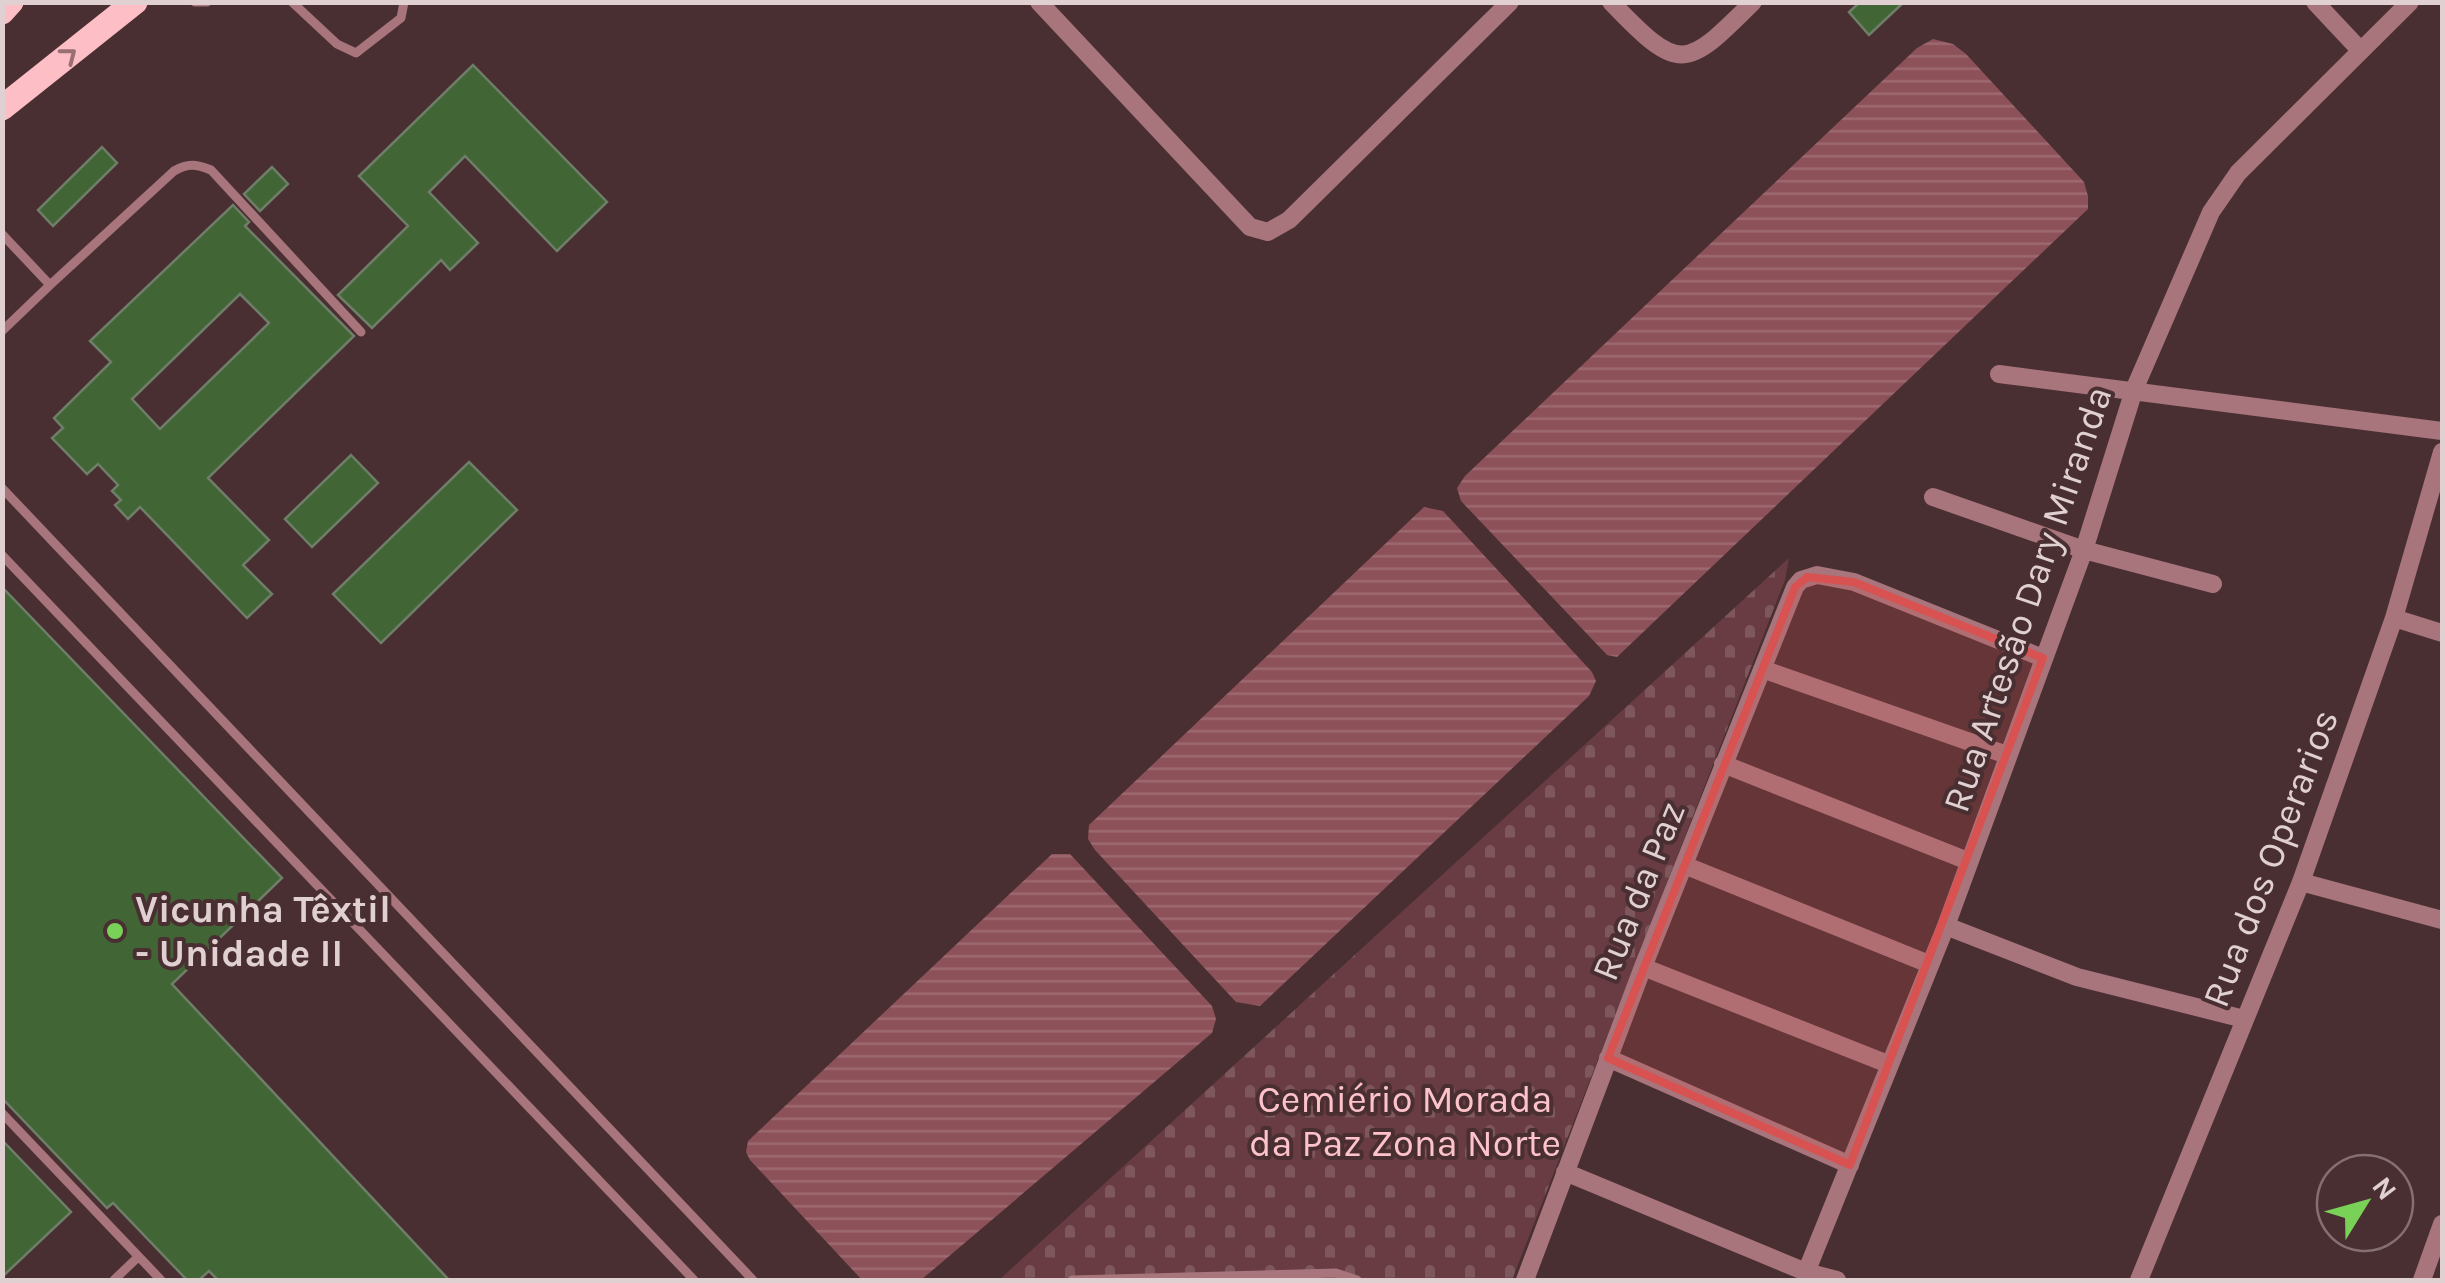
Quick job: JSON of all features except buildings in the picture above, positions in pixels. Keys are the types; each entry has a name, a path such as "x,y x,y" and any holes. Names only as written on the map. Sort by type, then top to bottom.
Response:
{"main road":[{"path":"2,12 11,2"},
{"path":"2,108 135,2"}],"street":[{"path":"1039,2 1250,227 1268,232 1290,220 1510,2"},
{"path":"1611,2 1651,42 1678,55 1691,56 1708,46 1753,2"},
{"path":"2315,2 2360,50"},
{"name":"Rua Artesão Dary Miranda","path":"1805,1276 1946,926 2084,550 2134,390 2220,194 2410,2"},
{"path":"1999,374 2442,432"},
{"name":"Rua dos Operarios","path":"2139,1280 2300,882 2394,618 2442,452"},
{"path":"1933,497 2084,550 2213,584"},
{"name":"Rua da Paz","path":"1529,1279 1608,1058 1794,587 1800,580 1817,575 1854,582 2043,658"},
{"path":"2394,618 2442,632"},
{"path":"1762,669 2007,755"},
{"path":"1723,764 1968,861"},
{"path":"1684,864 1929,964"},
{"path":"2300,882 2442,920"},
{"path":"1946,926 2077,978 2244,1019"},
{"path":"1643,967 1888,1064"},
{"path":"1608,1058 1850,1165"},
{"path":"1565,1172 1805,1276 1837,1280"},
{"path":"2422,1280 2442,1224"}],"lane":[{"path":"194,2 206,2"},
{"path":"292,2 337,44 356,53 401,18 404,2"},
{"path":"2,331 174,171 197,164 211,170 362,332"},
{"path":"2,234 50,285"},
{"path":"2,488 753,1280"},
{"path":"2,554 694,1280"},
{"path":"2,1112 161,1280"},
{"path":"114,1280 138,1257"},
{"path":"1072,1280 1336,1273 1358,1280"}],"highlighted area":[{"path":"1807,577 1854,582 2043,658 1850,1165 1608,1058 1795,587"}],"green space":[{"name":"Cemiério Morada da Paz Zona Norte","path":"1789,558 1785,580 1512,1280 999,1280"}],"shaded area":[{"path":"1933,39 1953,44 1966,54 2084,182 2088,209 1617,657 1607,655 1461,501 1457,488 1465,476 1917,48"},
{"path":"1424,507 1443,511 1592,672 1596,681 1589,696 1260,1006 1236,1002 1095,850 1088,839 1089,825"},
{"path":"1052,854 1070,854 1212,1006 1216,1019 1212,1033 921,1280 862,1280 750,1160 746,1152 748,1141"}],"place":[{"name":"Vicunha Têxtil - Unidade II","path":"115,931"}]}
